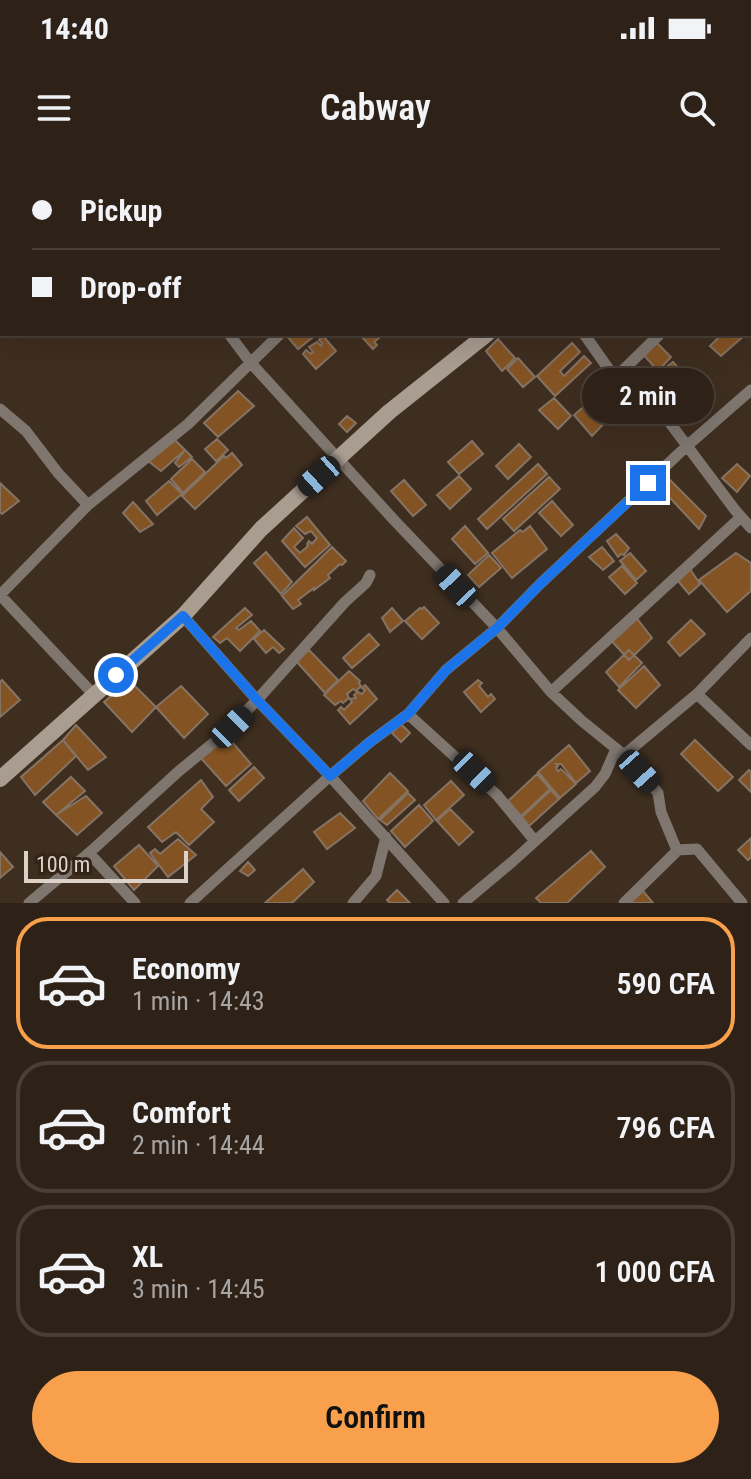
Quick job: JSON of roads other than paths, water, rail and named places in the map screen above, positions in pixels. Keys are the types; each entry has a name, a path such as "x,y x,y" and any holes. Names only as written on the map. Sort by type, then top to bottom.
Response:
{"street":[{"path":"230,336 250,362 497,628 551,692 620,752 658,793 661,812 676,850"},
{"path":"94,695 0,595 88,505 188,424 278,336"},
{"path":"0,779 183,616 261,529 389,412 484,336"},
{"path":"585,336 615,378 649,399 669,420 751,528"},
{"path":"615,378 658,336"},
{"path":"190,903 330,776 408,714 446,670 497,628 688,445 751,390"},
{"path":"0,409 26,431 58,473 88,505"},
{"path":"551,692 741,517"},
{"path":"29,903 223,735 366,583 370,575"},
{"path":"183,616 444,903"},
{"path":"463,903 595,787 620,752 697,694 751,638"},
{"path":"697,694 751,745"},
{"path":"408,714 497,795 535,841"},
{"path":"353,903 376,876 386,837"},
{"path":"624,903 676,850 697,849 742,903"},
{"path":"89,853 135,903"}]}
